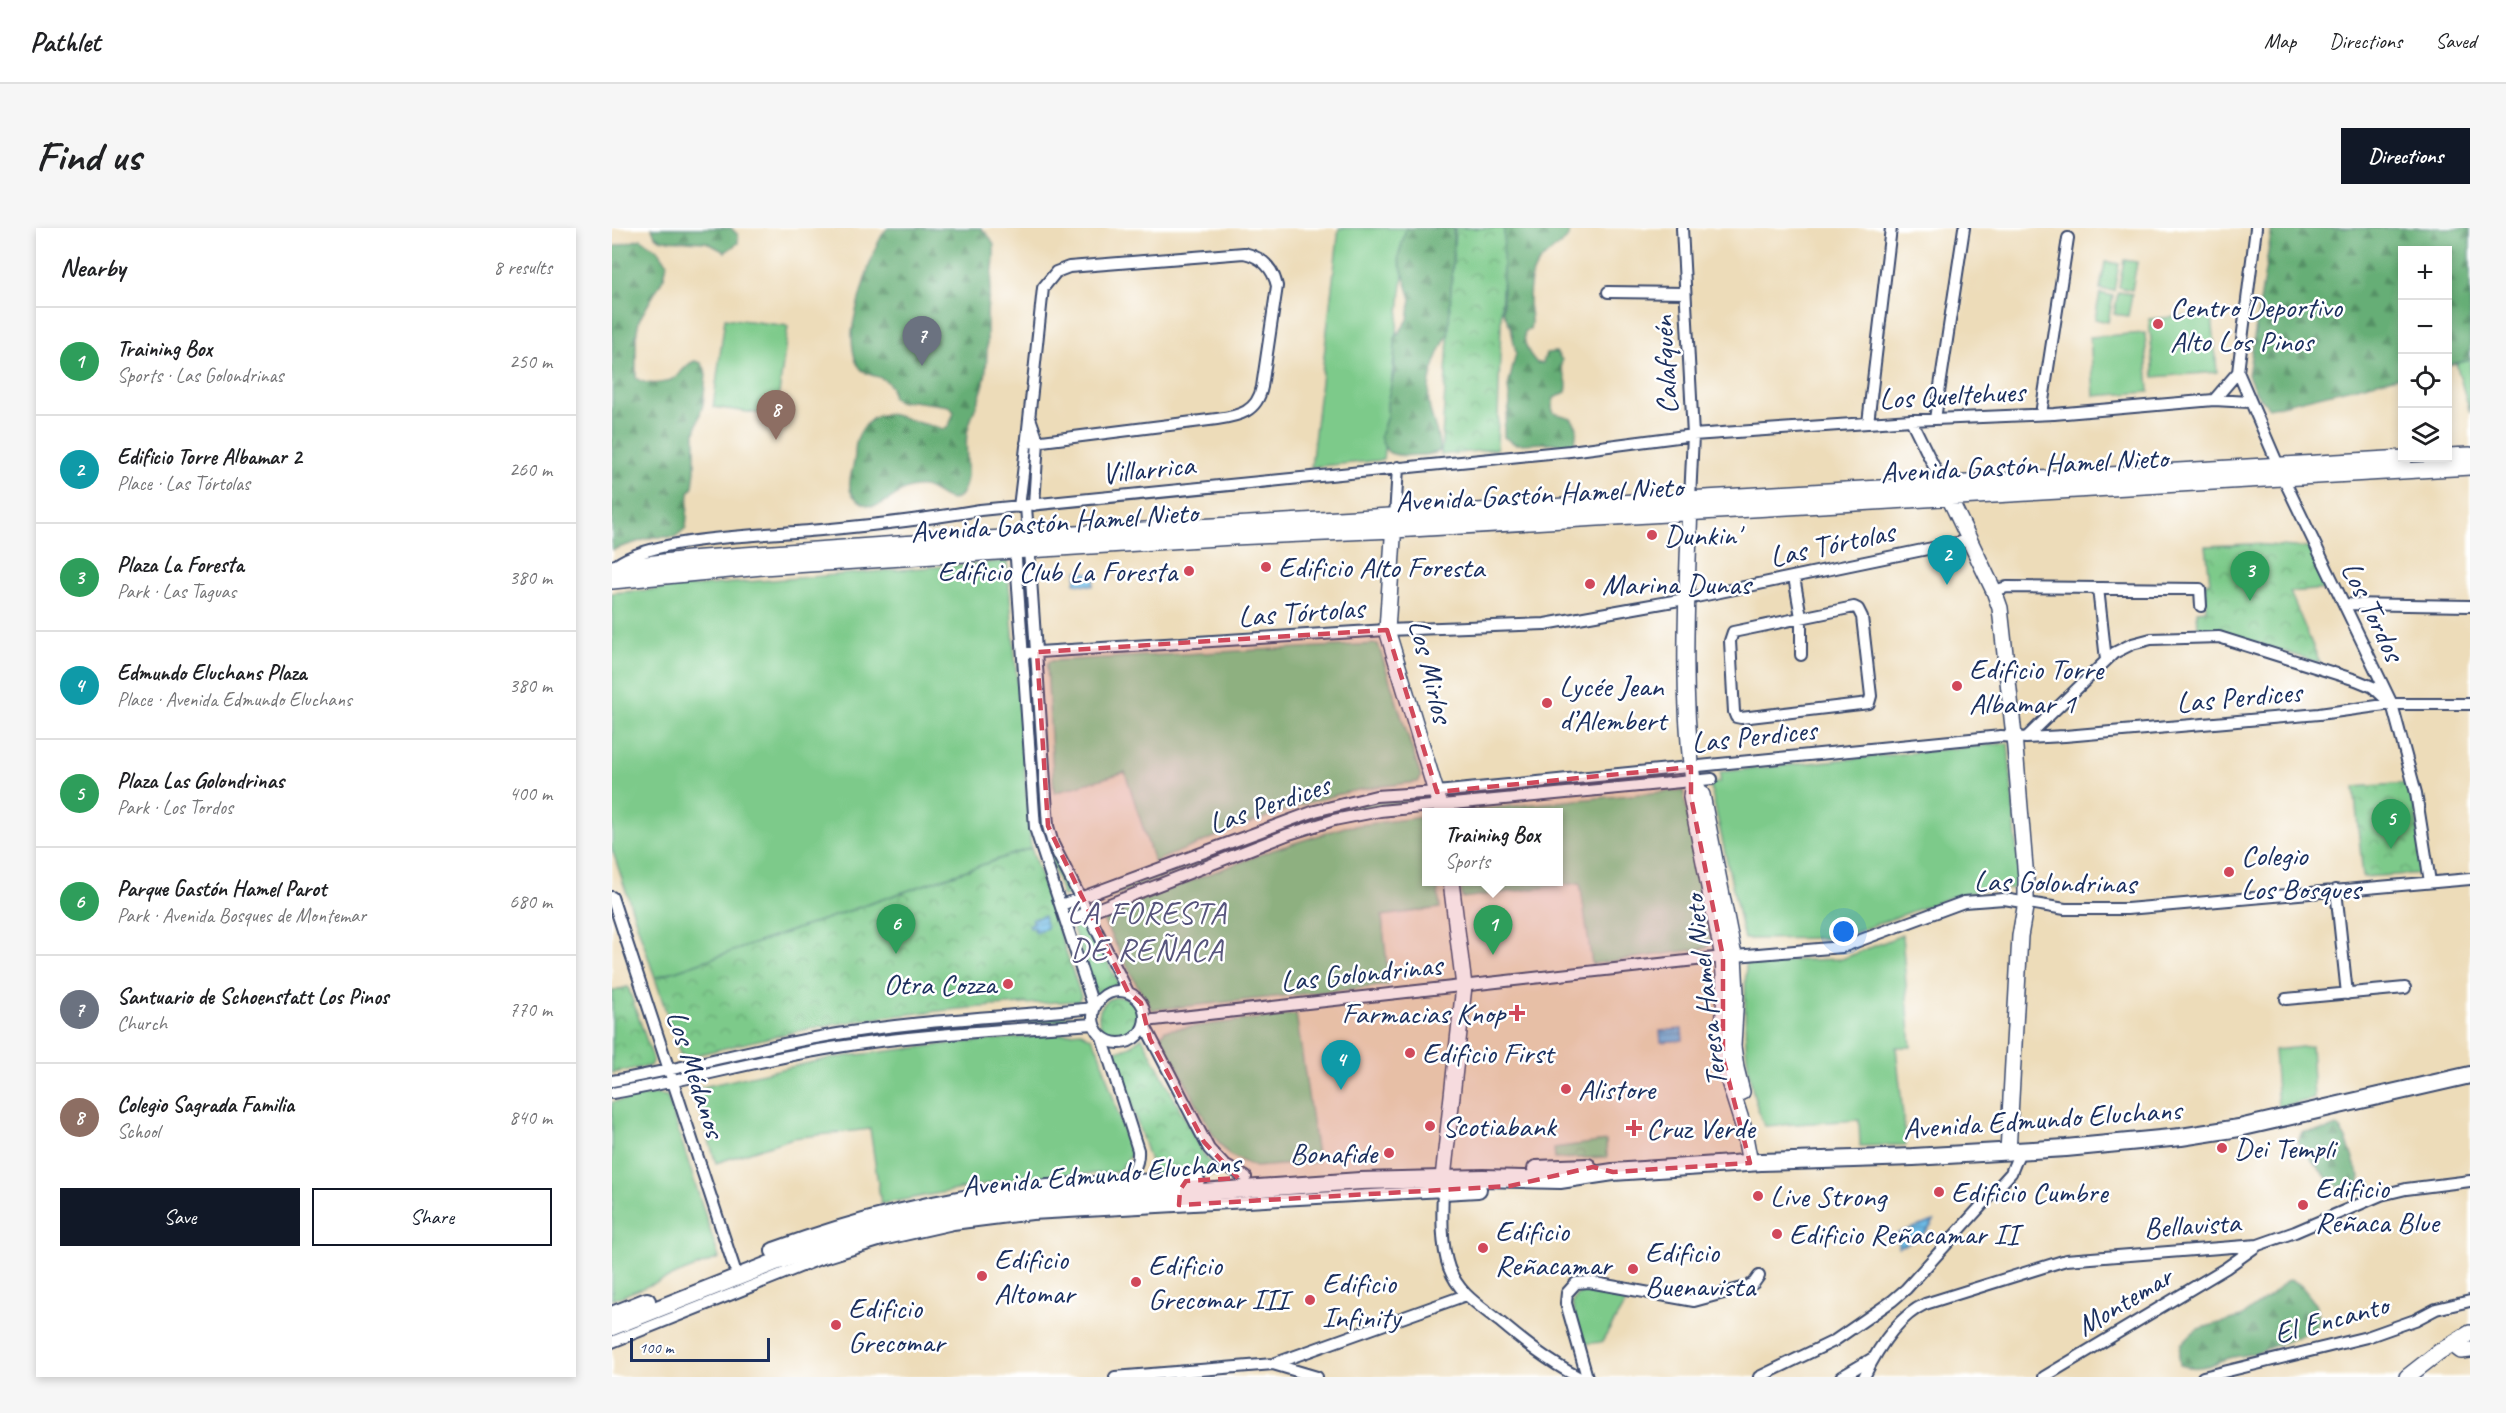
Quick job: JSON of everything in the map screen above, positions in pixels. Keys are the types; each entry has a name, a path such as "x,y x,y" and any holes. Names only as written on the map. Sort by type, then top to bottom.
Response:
{"main road":[{"path":"2452,456 2470,454"},
{"name":"Avenida Gastón Hamel Nieto","path":"612,568 759,554 1233,537 1394,524 2280,470 2398,459"},
{"name":"Avenida Gastón Hamel Nieto","path":"2280,470 2470,467"},
{"path":"1946,491 1994,591 2003,624 2020,737 2026,902 2020,936 2014,1151"},
{"name":"Teresa Hamel Nieto","path":"1690,506 1686,599 1691,797 1736,993 1733,1046 1736,1068 1751,1120 1755,1162"},
{"name":"Los Mirlos","path":"1394,524 1387,630 1440,804"},
{"name":"Avenida Gastón Hamel Nieto","path":"612,581 1022,545"},
{"path":"1443,1179 1464,986 1451,886"},
{"name":"Avenida Edmundo Eluchans","path":"612,1315 650,1313 734,1267 835,1230 940,1204 1019,1191 1116,1185 1182,1193 1246,1177 1443,1179 1520,1185 1613,1172 1755,1162 2014,1151 2151,1140 2229,1130 2470,1075"},
{"name":"Avenida Edmundo Eluchans","path":"612,1327 773,1263 825,1245 901,1224 967,1211 1035,1202 1349,1181 1443,1179 1545,1169 1583,1167 1613,1172"},
{"path":"940,1204 967,1211 983,1220"},
{"path":"2407,1377 2470,1333"},
{"path":"2455,1342 2461,1352 2470,1350"}],"street":[{"name":"Calafquén","path":"1682,228 1693,435 1690,506"},
{"path":"1868,423 1891,228"},
{"path":"1935,419 1964,228"},
{"path":"2214,400 2238,372 2256,228"},
{"path":"2041,414 2068,238"},
{"path":"1026,443 1217,419 1247,412 1258,400 1262,387 1277,285 1271,270 1258,257 1244,253 1069,267 1050,277 1043,288 1026,443 1026,506"},
{"path":"1608,292 1685,293"},
{"name":"Los Tordos","path":"2238,372 2280,470 2392,704 2416,793 2430,882"},
{"name":"Los Queltehues","path":"1693,435 1911,420 2041,414 2214,400 2250,402"},
{"path":"1029,415 1038,441 1026,506 1022,545 1023,653 1035,828 1094,1008 1094,1024 1102,1037 1138,1150 1135,1168 1128,1178 1116,1185"},
{"path":"1911,420 1946,491"},
{"name":"Villarrica","path":"612,568 630,557 651,549 692,542 908,522 980,510 1570,451 1693,435"},
{"name":"Los Mirlos","path":"1394,524 1398,467"},
{"name":"Las Tórtolas","path":"1023,653 1387,630 1545,624 1686,599 1971,540"},
{"path":"1022,545 1037,652 1048,826 1053,844 1128,992 1141,1003 1144,1023 1209,1149 1224,1165 1246,1177"},
{"path":"1794,577 1800,617 1801,656"},
{"path":"1994,591 2007,587 2200,589 2201,606"},
{"path":"2098,588 2106,660"},
{"path":"2344,604 2470,606"},
{"path":"1849,608 1858,609 1862,617 1869,703 1738,718 1734,712 1730,641 1733,632 1800,617 1849,608"},
{"path":"2020,737 2106,660 2123,648 2141,641 2219,637 2356,680 2373,687 2392,704"},
{"name":"Las Perdices","path":"1066,921 1311,827 1380,811 2020,737 2319,714 2392,704 2470,704"},
{"name":"Las Perdices","path":"1692,774 1712,778"},
{"name":"Las Perdices","path":"1061,905 1315,811 1376,796 1440,804"},
{"name":"Las Golondrinas","path":"1144,1023 1728,956 1850,945 1973,900 2004,899 2065,909 2127,909 2470,879"},
{"path":"2336,890 2347,994"},
{"name":"Los Médanos","path":"612,897 734,1267"},
{"path":"2286,999 2405,988"},
{"path":"1094,1008 1097,1001 1108,993 1128,992"},
{"path":"612,1081 825,1036 906,1024 1094,1008"},
{"path":"1102,1037 1118,1043 1126,1042 1134,1038 1144,1023"},
{"path":"612,1093 674,1083 830,1048 949,1034 1094,1024"},
{"path":"1759,1377 1834,1341 1873,1315 1905,1289 2011,1173 2018,1162 2014,1151"},
{"path":"1443,1179 1446,1254 1454,1278 1466,1295 1543,1358 1578,1377"},
{"name":"Bellavista","path":"1914,1309 2066,1260 2258,1245 2295,1232 2381,1195 2470,1180"},
{"path":"612,1342 650,1313 903,1235 983,1220 1182,1193"},
{"name":"Montemar","path":"2044,1377 2226,1268 2258,1245"},
{"path":"1587,1377 1566,1303 1567,1293 1576,1283 1589,1282 1694,1301 1746,1287 1754,1283 1758,1276"},
{"path":"1864,1377 1873,1358 1914,1309 1905,1289"},
{"path":"1115,1377 1273,1364 1366,1333 1466,1295"},
{"name":"El Encanto","path":"2203,1377 2367,1337 2388,1331 2436,1309 2470,1301"},
{"path":"1841,1377 1873,1358"},
{"path":"1273,1364 1317,1377"}],"highlighted area":[{"path":"1387,630 1437,792 1691,767 1691,797 1723,957 1723,1058 1750,1163 1613,1172 1593,1167 1510,1186 1179,1205 1180,1190 1186,1181 1238,1178 1204,1142 1150,1039 1141,1003 1128,992 1048,826 1037,652"}],"green space":[{"path":"652,228 731,228 738,235 738,243 725,252 706,242 662,240 655,236"},
{"path":"888,228 981,228 993,243 993,266 987,311 986,373 967,434 967,480 962,493 953,500 928,488 913,487 875,506 858,500 850,489 855,446 859,434 870,421 877,416 890,414 943,429 949,426 954,412 949,406 912,401 898,402 892,397 888,383 862,370 855,358 852,333 856,310 871,261"},
{"path":"1339,228 1408,228 1383,460 1311,467"},
{"path":"1406,228 1454,228 1449,332 1436,360 1429,390 1430,410 1440,451 1430,454 1390,453 1380,436 1387,416 1387,402 1394,373 1395,338 1408,320 1411,299 1398,258"},
{"path":"1455,228 1504,228 1497,449 1441,455"},
{"path":"1502,228 1567,228 1569,234 1566,240 1543,258 1534,270 1529,301 1531,325 1530,329 1525,331 1524,340 1537,363 1543,363 1546,353 1556,352 1562,360 1561,366 1567,388 1566,392 1554,398 1552,408 1554,413 1571,418 1577,427 1575,443 1570,446 1551,443 1515,444 1504,437 1510,404 1508,387 1516,353 1511,328 1503,311"},
{"path":"2272,228 2470,228 2470,360 2452,364 2452,246 2398,246 2398,377 2269,408 2256,393 2248,375"},
{"path":"641,239 659,251 667,263 664,277 639,320 636,336 636,378 640,381 662,383 677,376 687,365 695,361 701,363 706,376 703,404 695,432 695,470 693,487 689,493 686,528 675,537 653,537 612,550 612,247"},
{"path":"2124,260 2137,262 2132,290 2119,287"},
{"path":"2105,262 2119,264 2114,291 2100,289"},
{"path":"2118,292 2132,294 2128,316 2114,314"},
{"path":"2100,293 2113,296 2108,322 2095,319"},
{"path":"2212,314 2217,372 2154,377 2149,319"},
{"path":"725,318 788,326 776,416 713,407"},
{"path":"2145,333 2149,392 2094,396 2090,337"},
{"path":"2470,360 2470,413 2456,363"},
{"path":"2252,544 2310,548 2327,589 2290,592 2320,663 2219,631 2198,629 2197,611 2206,610 2205,583 2210,582 2206,546"},
{"path":"1007,561 1031,848 655,978 612,849 612,593"},
{"path":"1026,577 1031,645 1029,646 1027,645 1022,578"},
{"path":"1378,644 1421,777 1418,782 1379,786 1316,800 1154,862 1125,772 1054,793 1047,665 1050,661"},
{"path":"1031,657 1057,862 1072,893 1063,896 1039,826 1028,658"},
{"path":"2008,743 2020,888 1983,890 1954,896 1840,938 1744,939 1710,784 1720,782 1720,772"},
{"path":"1677,773 1678,777 1447,800 1445,798 1445,796"},
{"path":"2411,783 2425,873 2363,877 2354,787"},
{"path":"1683,790 1712,941 1707,948 1592,964 1580,883 1563,885 1563,808 1494,808"},
{"path":"1431,797 1431,802 1356,810 1302,825 1090,905 1088,902 1301,820 1355,805 1384,800"},
{"path":"1422,817 1422,886 1437,886 1440,908 1382,916 1389,985 1152,1010 1103,920 1106,913 1270,851 1345,827"},
{"path":"1031,848 1081,996 1078,1001 981,1007 884,1017 803,1030 686,1057 680,1054 655,978"},
{"path":"1460,886 1556,886 1462,898"},
{"path":"1086,919 1119,985 1107,987 1096,996 1072,926"},
{"path":"1902,935 1911,1047 1896,1047 1906,1145 1860,1146 1859,1120 1764,1126 1751,1085 1748,1065 1745,1025 1746,962 1842,959"},
{"path":"628,987 653,1059 650,1066 612,1073 612,991"},
{"path":"1119,997 1133,1003 1139,1017 1133,1031 1119,1037 1105,1031 1099,1017 1105,1003"},
{"path":"1296,1014 1318,1162 1255,1167 1229,1155 1214,1136 1161,1036 1165,1030"},
{"path":"1085,1015 1086,1020 890,1035 683,1074 809,1043 890,1030"},
{"path":"1081,1032 1092,1038 1099,1052 1131,1155 1118,1172 1015,1179 881,1204 870,1129 793,1138 716,1163 693,1089 831,1058 947,1044"},
{"path":"1142,1037 1205,1157 1223,1174 1149,1179 1147,1174 1150,1161 1114,1052 1131,1046"},
{"path":"2311,1046 2314,1099 2278,1107 2274,1050"},
{"path":"655,1094 667,1096 719,1258 612,1300 612,1102"},
{"path":"2336,1126 2344,1136 2360,1176 2358,1187 2349,1190 2341,1188 2324,1175 2298,1142 2302,1132 2327,1130"},
{"path":"1606,1141 1607,1157 1555,1159 1554,1148"},
{"path":"2288,1280 2299,1284 2313,1301 2319,1317 2315,1328 2264,1350 2229,1358 2204,1367 2180,1365 2181,1344 2192,1333 2198,1329 2241,1317"},
{"path":"1582,1292 1627,1300 1602,1342 1583,1344 1572,1304 1575,1296"}],"water":[{"path":"1077,571 1095,574 1093,586 1075,583"},
{"path":"1044,916 1047,928 1035,932 1034,927 1030,928 1029,925 1033,923 1032,919"},
{"path":"1682,1029 1683,1040 1661,1042 1660,1031"},
{"path":"1934,1221 1919,1238 1898,1247 1897,1233"}],"place":[{"name":"Centro Deportivo Alto Los Pinos","path":"2158,324"},
{"name":"Santuario de Schoenstatt Los Pinos","path":"922,366"},
{"name":"Colegio Sagrada Familia","path":"776,440"},
{"name":"Dunkin'","path":"1652,535"},
{"name":"Edificio Alto Foresta","path":"1266,567"},
{"name":"Edificio Club La Foresta","path":"1189,571"},
{"name":"Marina Dunas","path":"1590,584"},
{"name":"Edificio Torre Albamar 2","path":"1947,585"},
{"name":"Plaza La Foresta","path":"2250,601"},
{"name":"Edificio Torre Albamar 1","path":"1957,686"},
{"name":"Lycée Jean d’Alembert","path":"1547,703"},
{"name":"Plaza Las Golondrinas","path":"2391,849"},
{"name":"Colegio Los Bosques","path":"2229,872"},
{"name":"Parque Gastón Hamel Parot","path":"896,954"},
{"name":"Training Box","path":"1493,955"},
{"name":"Otra Cozza","path":"1008,984"},
{"name":"Farmacias Knop","path":"1517,1013"},
{"name":"Edificio First","path":"1410,1053"},
{"name":"Alistore","path":"1566,1089"},
{"name":"Edmundo Eluchans Plaza","path":"1341,1090"},
{"name":"Scotiabank","path":"1430,1126"},
{"name":"Cruz Verde","path":"1634,1128"},
{"name":"Dei Templi","path":"2222,1148"},
{"name":"Bonafide","path":"1389,1153"},
{"name":"Edificio Cumbre","path":"1939,1192"},
{"name":"Live Strong","path":"1758,1196"},
{"name":"Edificio Reñaca Blue","path":"2303,1205"},
{"name":"Edificio Reñacamar II","path":"1777,1234"},
{"name":"Edificio Reñacamar","path":"1483,1248"},
{"name":"Edificio Buenavista","path":"1633,1269"},
{"name":"Edificio Altomar","path":"982,1276"},
{"name":"Edificio Grecomar III","path":"1136,1282"},
{"name":"Edificio Infinity","path":"1310,1300"},
{"name":"Edificio Grecomar","path":"836,1325"}],"district":[{"name":"LA FORESTA DE REÑACA","path":"1147,930"}]}
